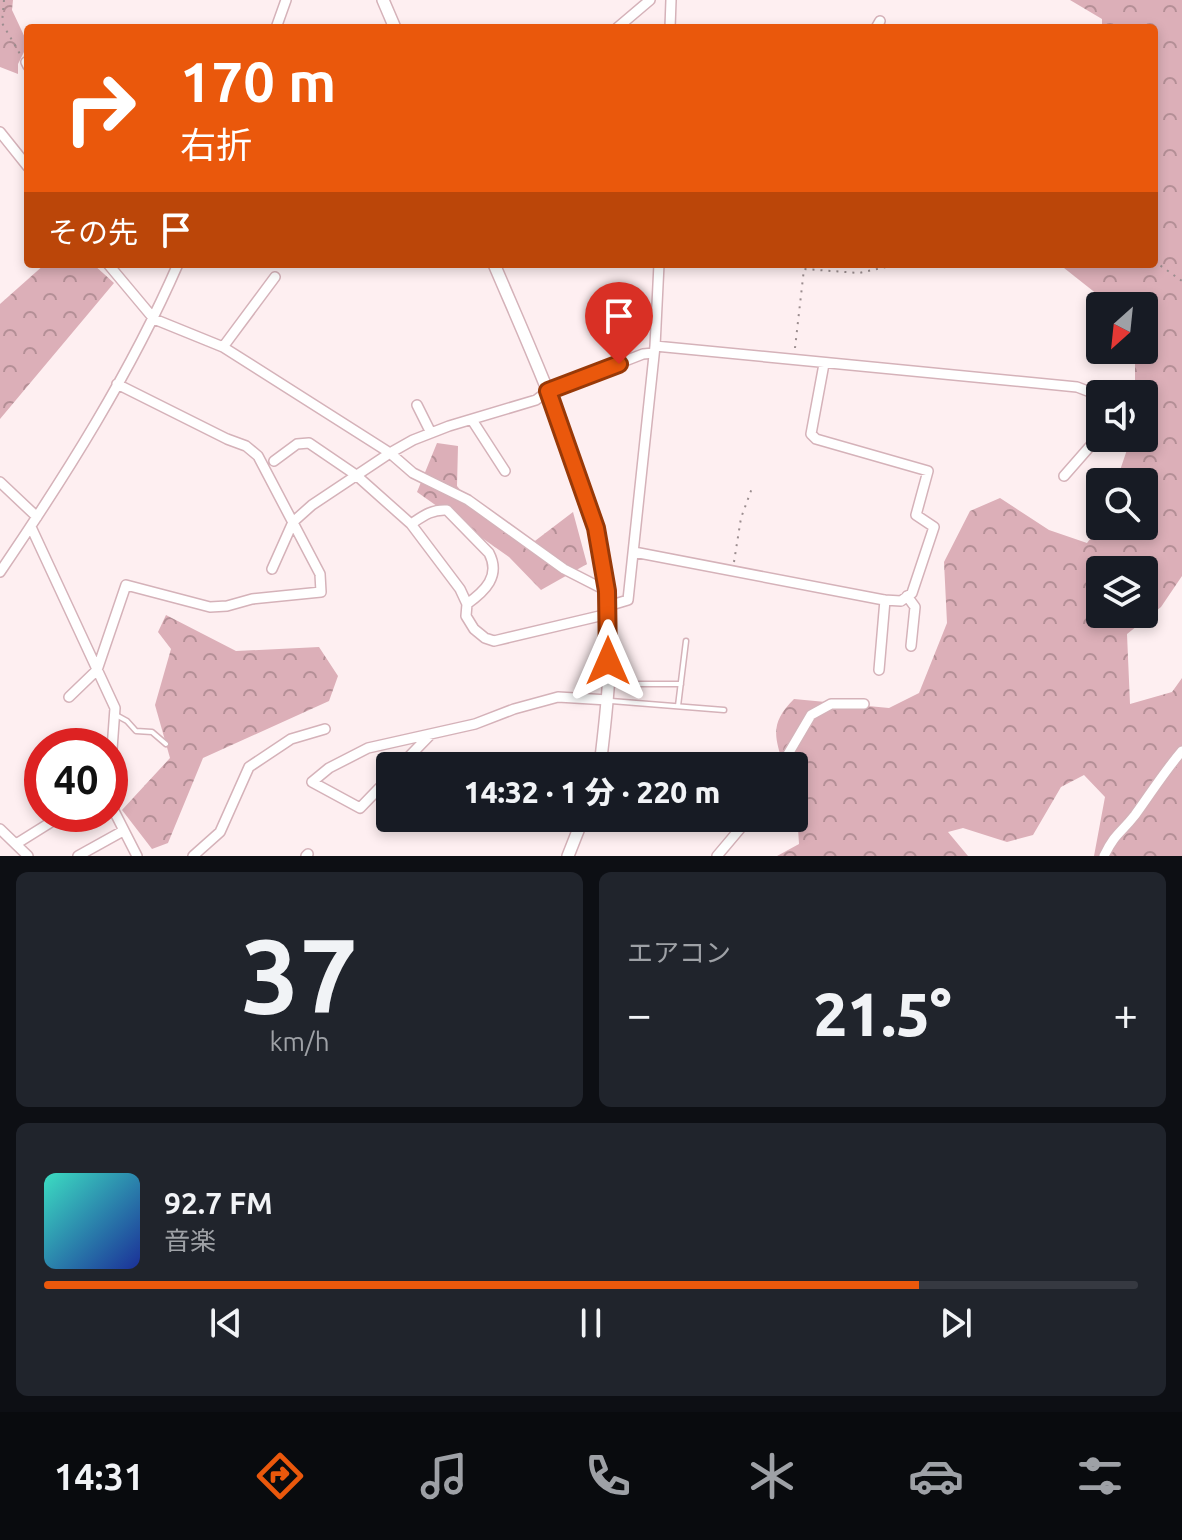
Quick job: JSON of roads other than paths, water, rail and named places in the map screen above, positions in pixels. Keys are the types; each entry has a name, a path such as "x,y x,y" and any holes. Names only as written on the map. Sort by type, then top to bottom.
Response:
{"street":[{"path":"277,24 286,0"},
{"path":"383,0 393,24"},
{"path":"622,24 650,0"},
{"path":"670,24 671,0"},
{"path":"0,132 24,162"},
{"path":"111,268 154,319 223,347 390,453 413,473 468,500 564,569 607,591"},
{"path":"0,572 31,527 117,384 154,319 176,268"},
{"path":"496,268 548,391 596,528 608,610 608,700 602,752"},
{"path":"274,461 297,444 309,443 356,475 411,524 460,589 467,604 466,616 474,629 485,638 494,641 608,610 628,600 655,349 659,268"},
{"path":"223,347 275,277"},
{"path":"272,569 293,522 390,453 431,433 536,400 548,391 655,349 1086,388"},
{"path":"634,552 885,600 901,601 912,593 934,527 916,515 928,471 816,439 811,434 824,364"},
{"path":"69,697 97,670 126,585 210,607 321,592 320,574 258,456 246,446 117,384"},
{"path":"417,405 431,433"},
{"path":"472,420 505,471"},
{"path":"1064,476 1086,451"},
{"path":"0,482 37,517"},
{"path":"411,524 427,514 447,510 489,553 494,561 487,589 467,604"},
{"path":"31,527 115,708 113,728"},
{"path":"907,596 915,607 911,646"},
{"path":"879,670 885,600"},
{"path":"376,791 360,808 312,782 329,768 368,748 475,724 558,697 608,700"},
{"path":"789,752 811,715 831,704 864,704"},
{"path":"193,856 220,832 249,767 291,739 325,729"},
{"path":"414,752 431,734"},
{"path":"1104,856 1114,835 1127,824 1182,751"},
{"path":"0,829 22,852 44,832"},
{"path":"78,856 121,832"},
{"path":"124,832 137,856"},
{"path":"568,856 577,832"},
{"path":"717,856 737,832"}],"lane":[{"path":"678,706 686,641"},
{"path":"608,684 681,684"},
{"path":"608,700 724,710"},
{"path":"114,714 127,721 136,731 152,732 166,744"}]}
